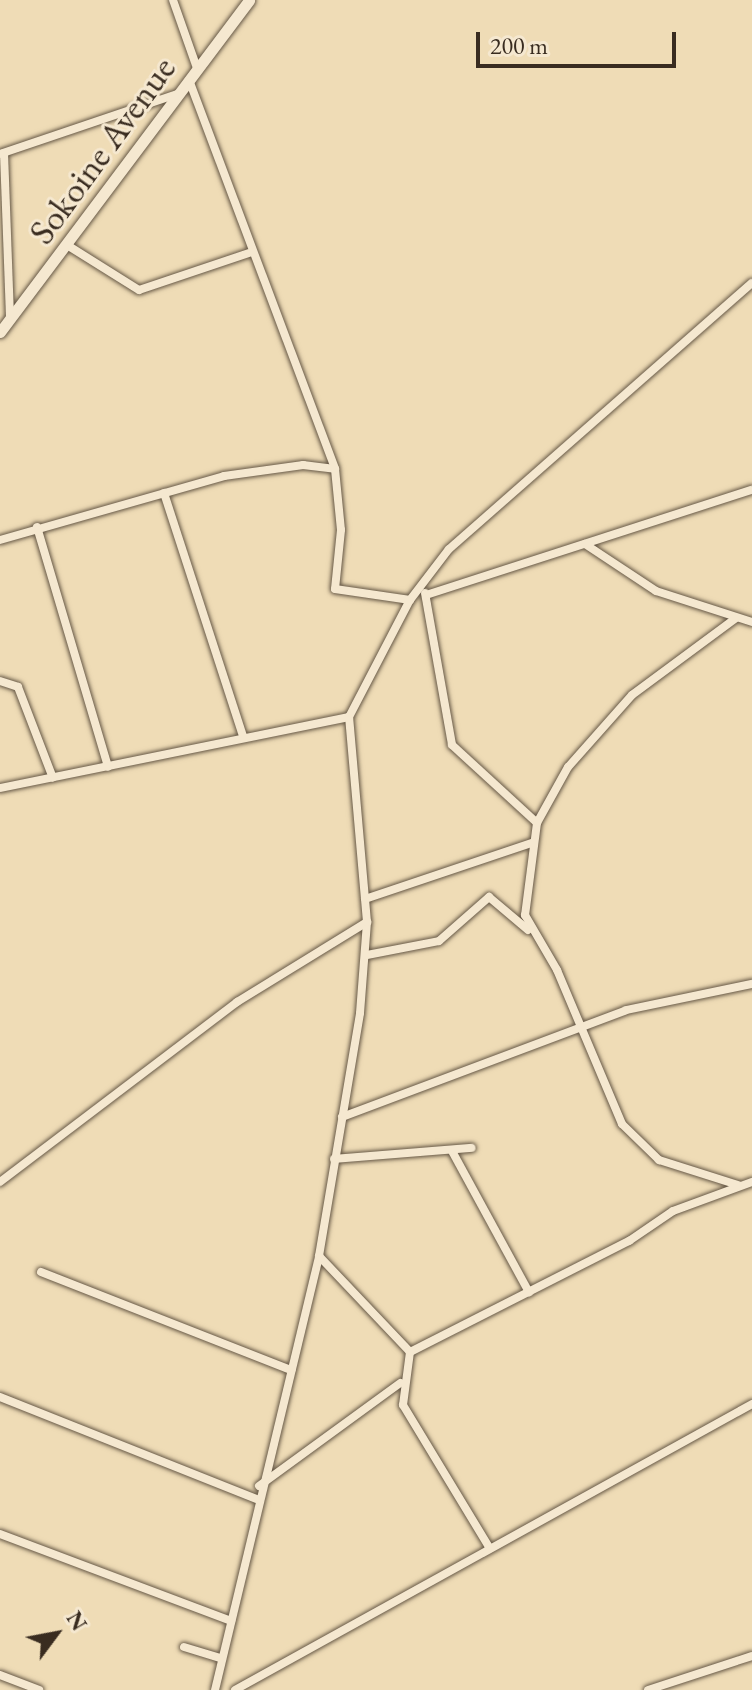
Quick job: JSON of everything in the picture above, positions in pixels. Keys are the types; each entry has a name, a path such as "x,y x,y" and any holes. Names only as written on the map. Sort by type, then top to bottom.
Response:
{"street":[{"path":"173,0 197,68"},
{"name":"Sokoine Avenue","path":"0,332 249,0"},
{"path":"189,80 249,253 335,469 341,530 335,589 410,600"},
{"path":"10,318 2,153 177,94"},
{"path":"67,245 139,290 249,253"},
{"path":"215,1690 259,1486 319,1256 367,955 367,922 349,717 410,600 494,503 752,283"},
{"path":"0,540 164,493 279,467 335,469"},
{"path":"426,595 752,490"},
{"path":"164,493 243,736"},
{"path":"37,527 108,767"},
{"path":"585,544 656,591 752,622"},
{"path":"422,585 452,745 537,823"},
{"path":"528,930 537,823 608,718 736,618"},
{"path":"0,681 18,687 53,778"},
{"path":"0,788 243,736 349,717"},
{"path":"365,899 534,842"},
{"path":"367,955 439,941 489,897 528,930 557,970 579,1028 638,1144 679,1169 738,1185"},
{"path":"0,1182 237,1002 367,922"},
{"path":"342,1117 657,1002 752,984"},
{"path":"334,1159 472,1148"},
{"path":"452,1151 529,1292"},
{"path":"489,1547 414,1429 400,1383 410,1352 529,1292 673,1211 752,1182"},
{"path":"319,1256 410,1352"},
{"path":"41,1272 291,1370"},
{"path":"259,1486 400,1383"},
{"path":"0,1397 256,1499"},
{"path":"235,1690 752,1404"},
{"path":"0,1534 231,1621"},
{"path":"184,1647 221,1658"},
{"path":"648,1690 752,1656"},
{"path":"0,1675 39,1690"}]}
